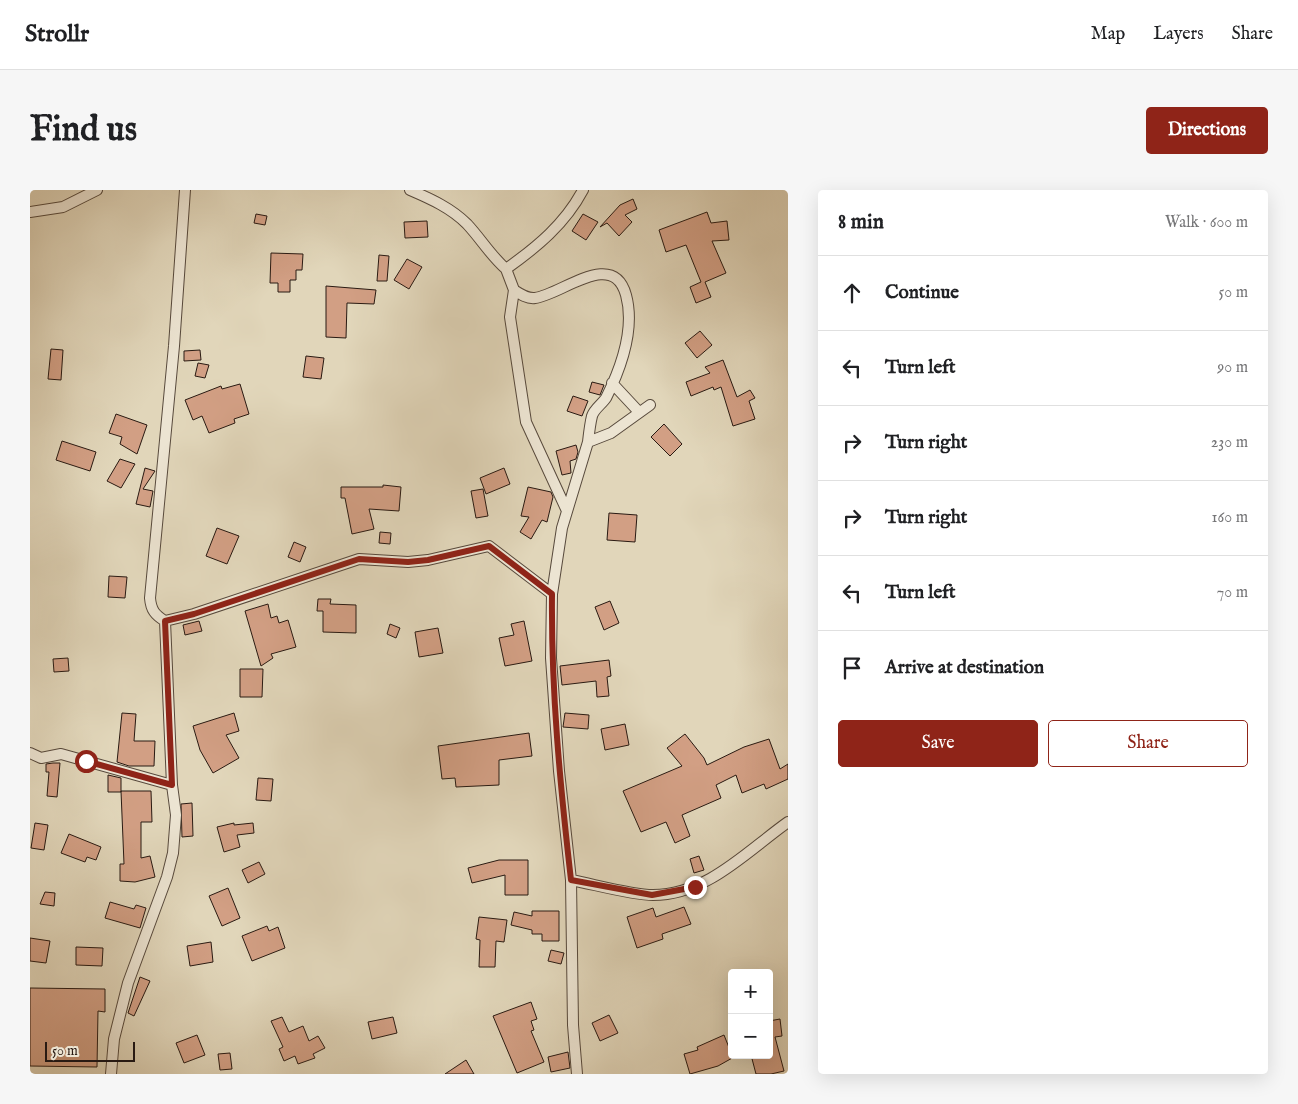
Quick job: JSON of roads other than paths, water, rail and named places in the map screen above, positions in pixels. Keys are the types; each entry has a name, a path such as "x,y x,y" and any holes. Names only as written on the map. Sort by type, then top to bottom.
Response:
{"street":[{"path":"30,212 63,207 97,190"},
{"path":"185,190 174,346 150,598 151,607 156,616 165,621 194,614 359,559 408,562 428,560 489,546 552,594"},
{"path":"410,190 439,202 467,224 491,256 506,269 514,290 510,317 526,422 567,511"},
{"path":"506,269 548,237 574,206 582,190"},
{"path":"514,290 534,298 548,294 580,278 600,275 615,278 623,285 630,308 623,353 604,400 592,413 588,442 567,511 555,563 552,594 551,658 559,771 571,880 573,1025 577,1074"},
{"path":"612,383 639,412"},
{"path":"588,442 611,433 650,405"},
{"path":"111,1074 114,1040 128,983 167,877 173,853 176,815 172,785 165,621"},
{"path":"30,753 41,758 61,754 172,785"},
{"path":"571,880 652,895 695,887 721,872 788,822"}]}
